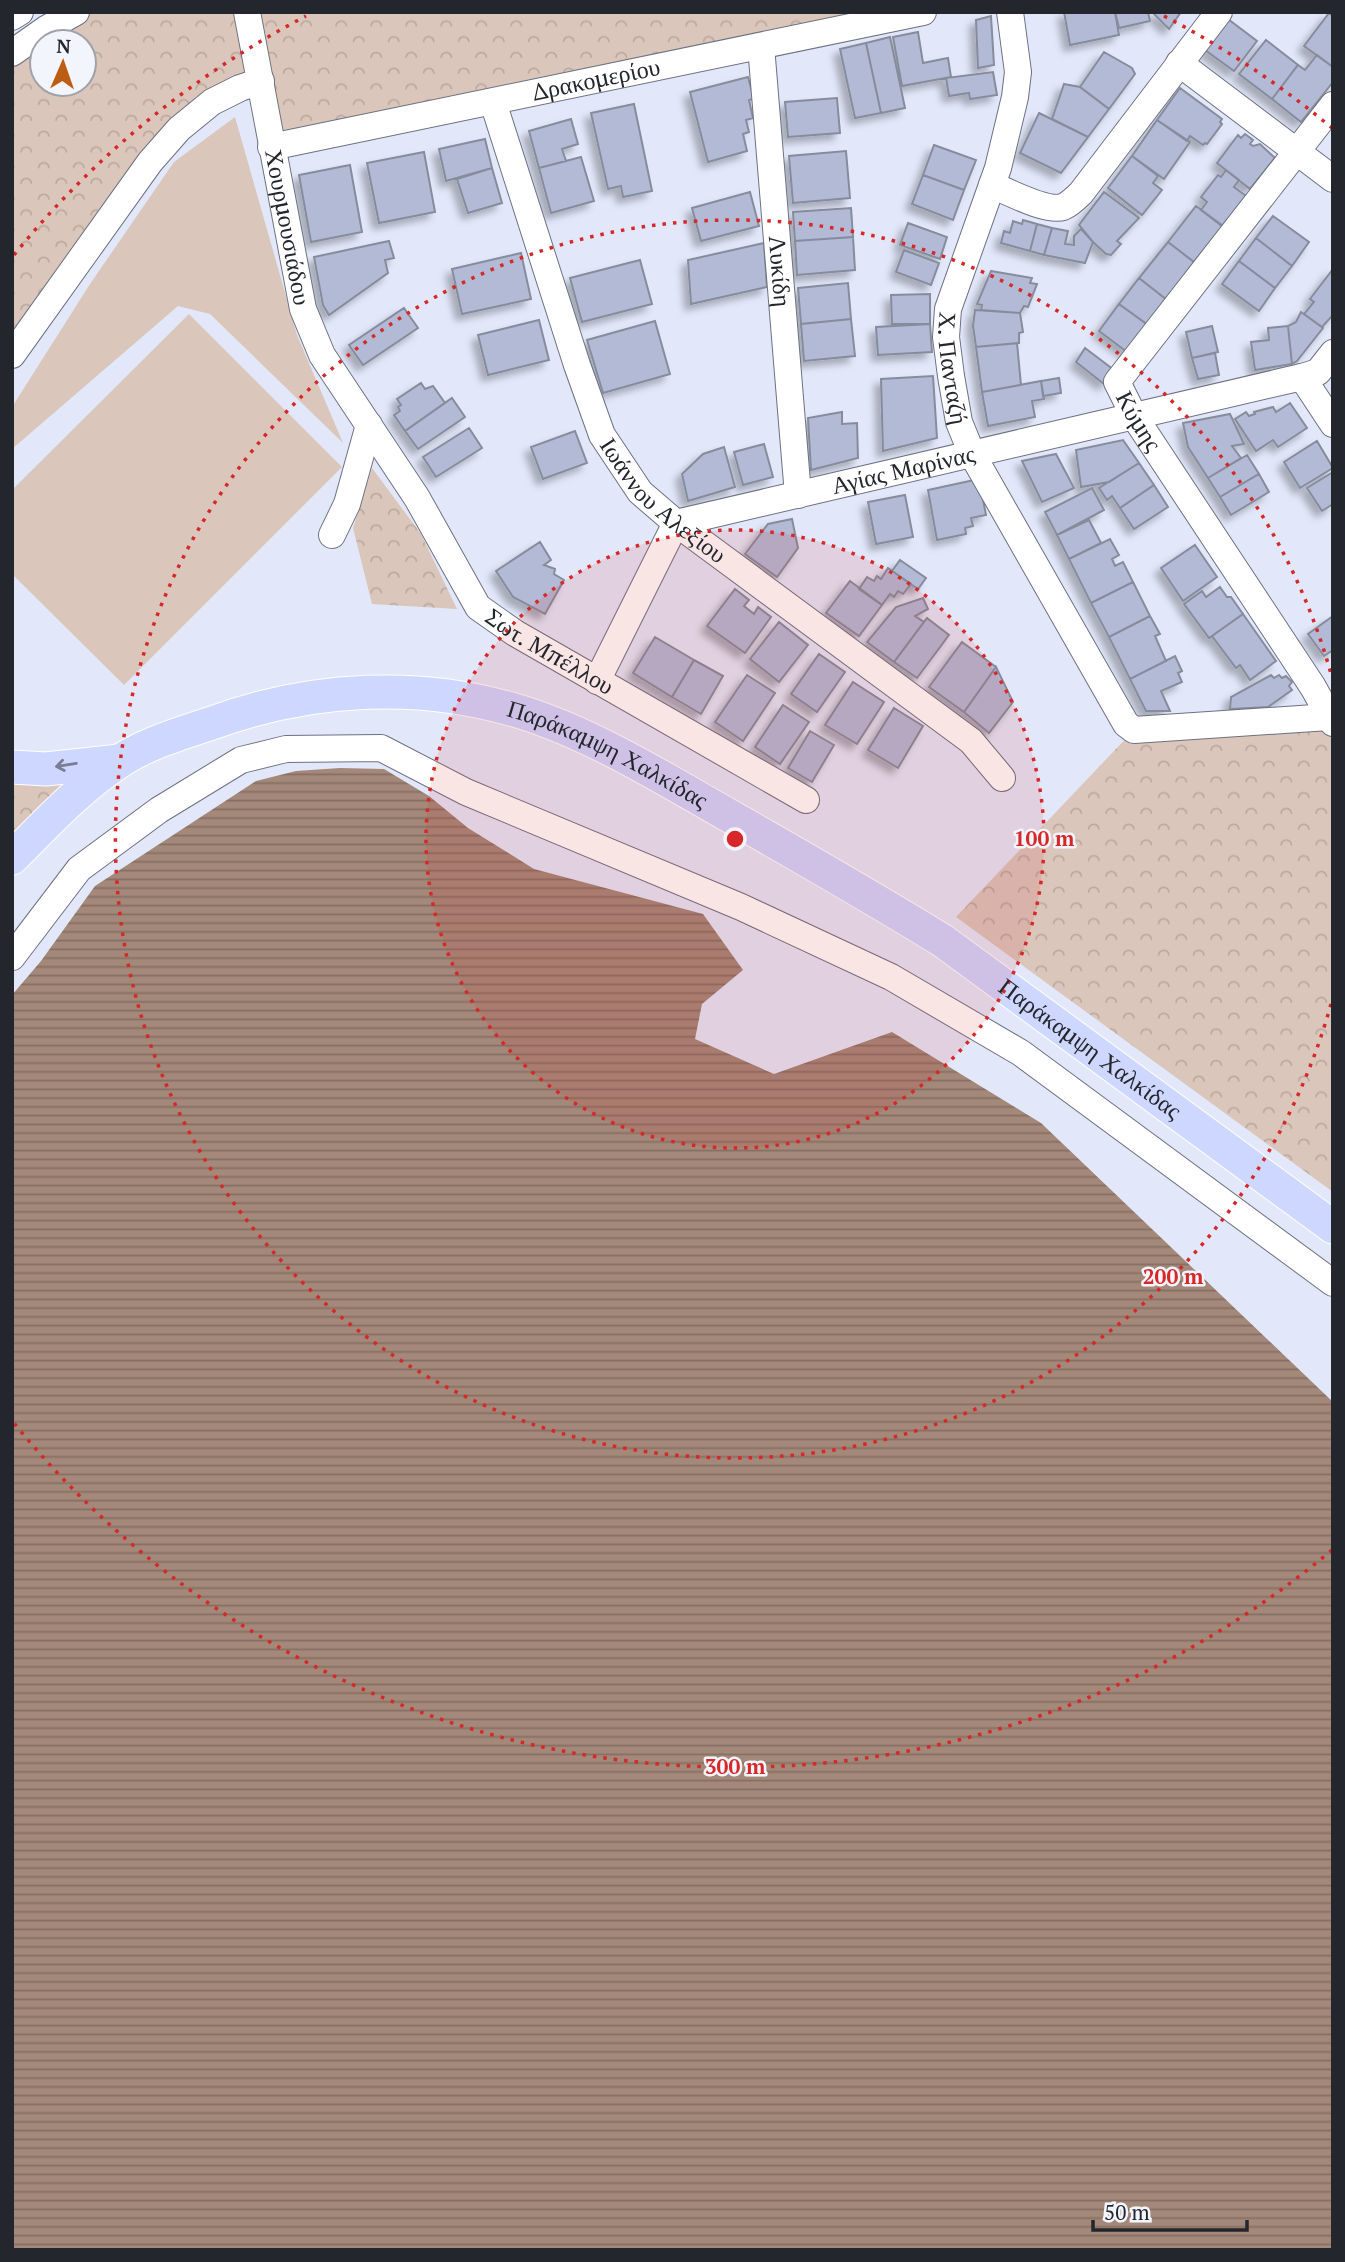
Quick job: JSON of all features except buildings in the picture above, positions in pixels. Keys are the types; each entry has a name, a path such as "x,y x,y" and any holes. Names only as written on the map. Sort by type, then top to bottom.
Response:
{"main road":[{"name":"Παράκαμψη Χαλκίδας","path":"12,858 61,807 120,761 158,743 230,716 266,706 381,691 426,692 476,700 566,729 676,785 943,941 1333,1227"},
{"path":"12,767 46,769 120,761"}],"street":[{"path":"12,17 20,12"},
{"path":"12,53 76,12"},
{"name":"Χουρμουσιάδου","path":"247,12 303,309 321,355 369,425"},
{"name":"Δρακομερίου","path":"271,147 923,12"},
{"name":"Χ. Πανταζή","path":"1010,12 1018,72 1015,97 992,185 948,309 946,337 951,376 959,422 972,454 1126,724 1134,730 1331,720"},
{"path":"992,185 1036,203 1060,208 1070,203 1081,193 1219,12"},
{"name":"Λυκίδη","path":"761,46 798,495"},
{"path":"1180,63 1333,179"},
{"path":"12,355 150,162 179,129 212,102 261,81"},
{"name":"Ιωάννου Αλεξίου","path":"493,102 602,435 640,492 676,523 971,741 1002,778"},
{"name":"Κύμης","path":"1331,720 1313,687 1134,416 1117,382 1333,105"},
{"path":"1321,367 1333,424"},
{"name":"Αγίας Μαρίνας","path":"676,523 1134,416 1321,367"},
{"path":"332,535 347,505 369,425"},
{"name":"Σωτ. Μπέλλου","path":"369,425 432,523 478,607 515,633 806,800"},
{"path":"597,681 676,523"},
{"path":"12,957 79,869 159,810 242,760 286,749 381,748 466,792 741,907 891,977 1021,1053 1333,1283"}],"green space":[{"path":"76,12 923,12 271,147 261,82 201,109 12,355 12,53 28,43 28,98 98,98 98,28 51,28"},
{"path":"235,117 297,335 343,443 210,314 178,306 12,449 12,407 90,284 174,162"},
{"path":"189,314 342,467 124,685 12,574 12,490"},
{"path":"372,468 421,534 457,609 372,604 353,528"},
{"path":"1333,723 1333,1192 956,917 1134,730"},
{"path":"12,767 86,785 12,858"}],"shaded area":[{"path":"384,769 429,796 468,828 534,869 703,914 743,970 702,1004 695,1039 774,1074 892,1032 1041,1123 1333,1402 1333,2250 12,2250 12,995 41,961 95,886 256,781 296,771"}]}
